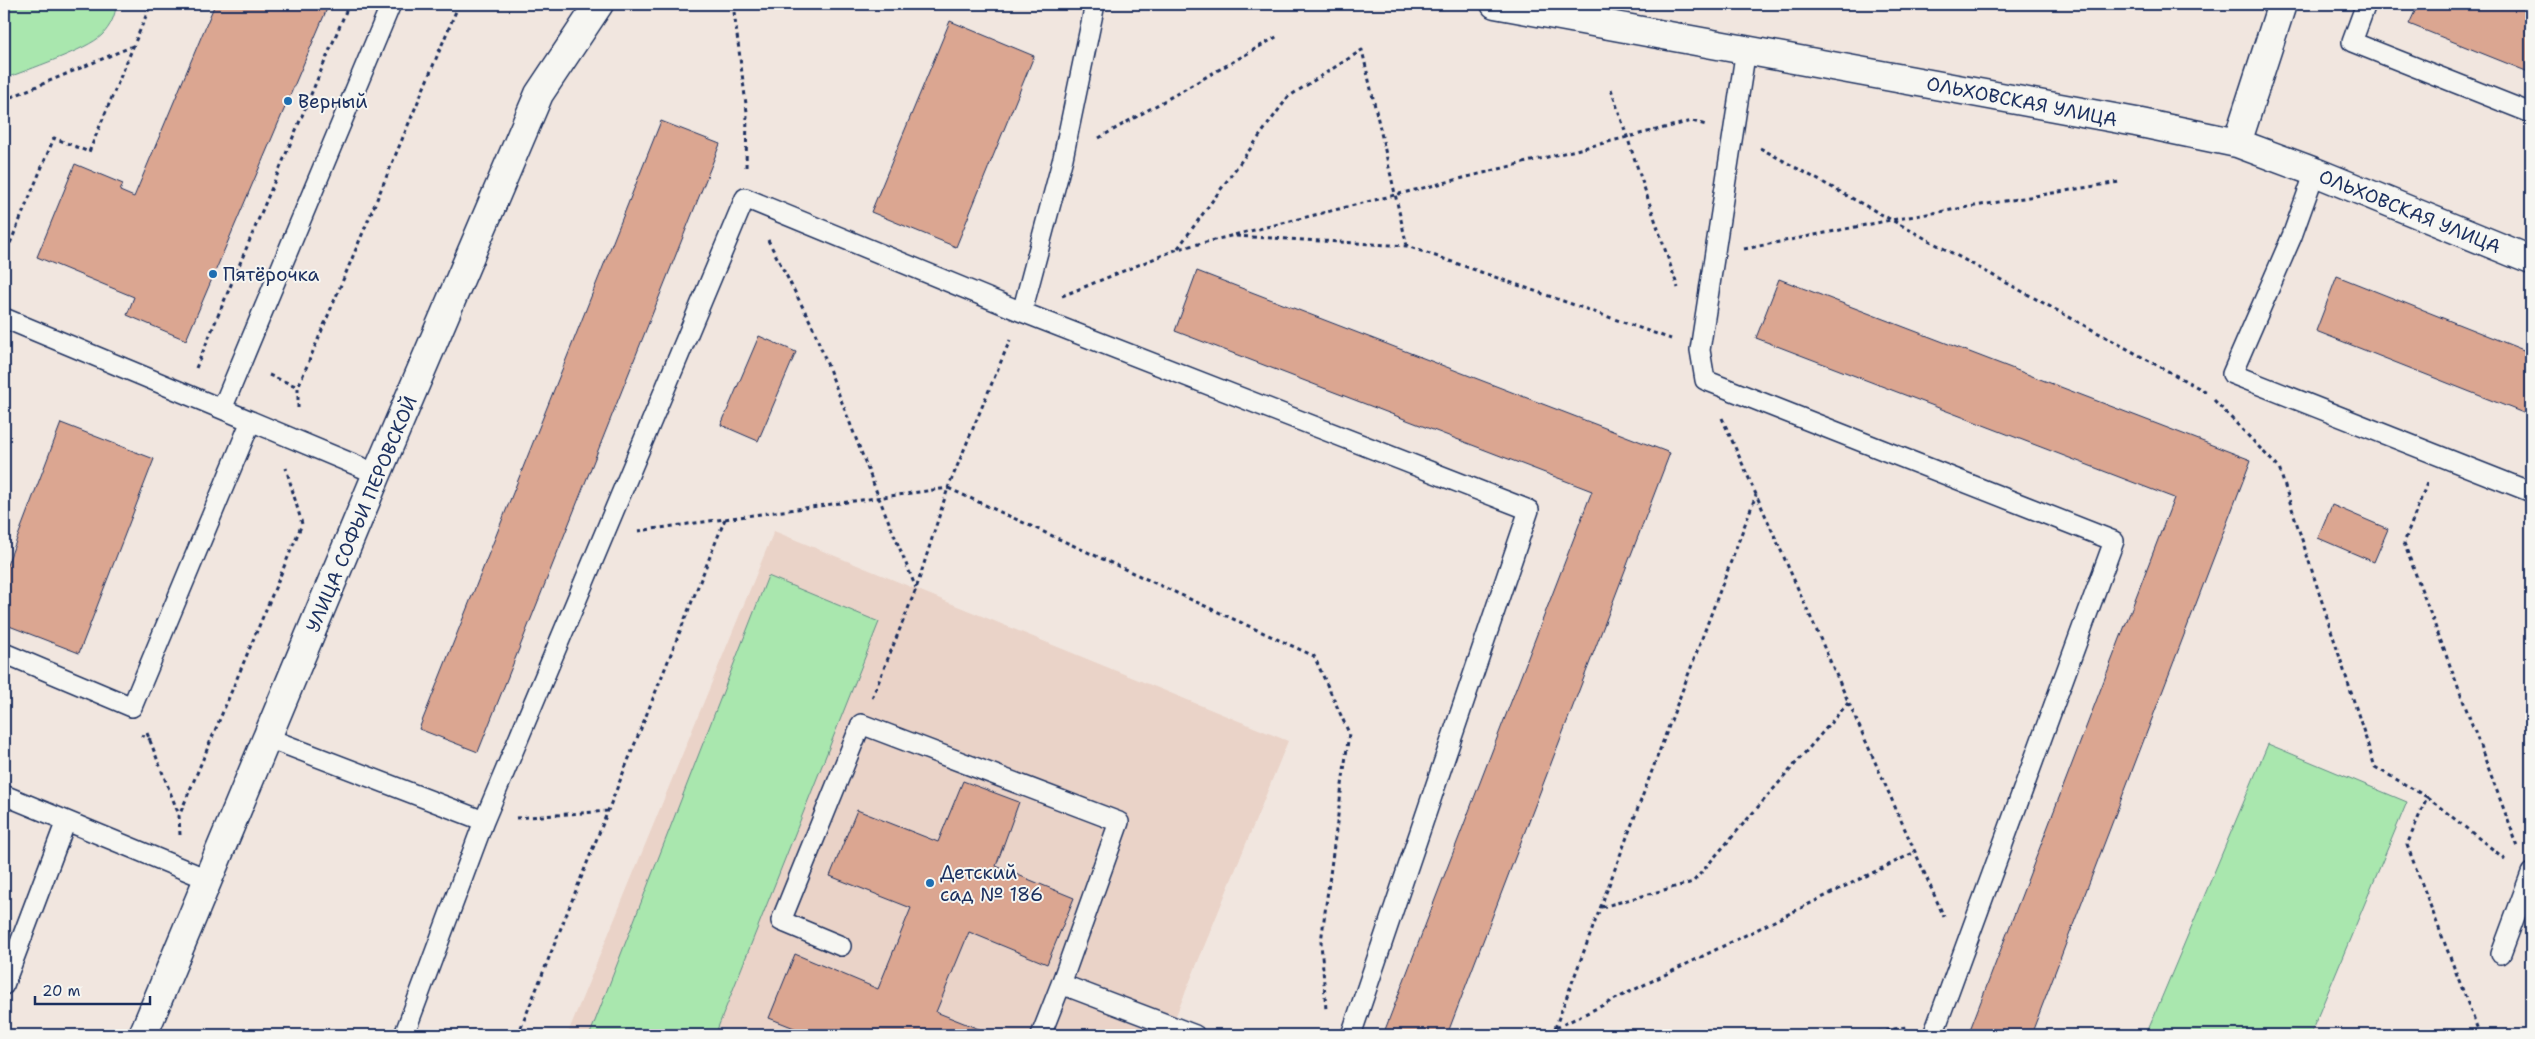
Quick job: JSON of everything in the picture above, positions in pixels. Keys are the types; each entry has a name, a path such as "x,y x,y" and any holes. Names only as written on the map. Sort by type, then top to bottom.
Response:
{"street":[{"name":"УЛИЦА СОФЬИ ПЕРОВСКОЙ","path":"142,1035 377,474 539,94 599,4"},
{"name":"ОЛЬХОВСКАЯ УЛИЦА","path":"1495,4 1746,49 2237,143 2315,172 2531,260"},
{"path":"2237,143 2282,4"}],"lane":[{"path":"222,409 391,4"},
{"path":"1022,312 1063,158 1095,4"},
{"path":"2366,4 2352,42 2531,113"},
{"path":"1746,49 1700,350 1705,380 2114,541 1935,1028"},
{"path":"2315,172 2292,236 2232,374 2531,492"},
{"path":"404,1035 484,821 602,535 745,198 1022,312 1529,510 1351,1035"},
{"path":"4,318 377,474"},
{"path":"4,653 132,707 251,421"},
{"path":"841,946 781,921 861,724 1119,822 1041,1035"},
{"path":"268,738 484,821"},
{"path":"4,795 207,879"},
{"path":"4,984 66,821"},
{"path":"2501,954 2530,875"},
{"path":"1061,984 1195,1035"}],"path":[{"path":"4,258 54,138 89,152 151,4"},
{"path":"194,374 349,4"},
{"path":"298,387 459,4"},
{"path":"733,4 747,112 745,198 812,325 878,498 916,589"},
{"path":"1063,158 1278,36"},
{"path":"4,100 133,46"},
{"path":"1178,249 1288,97 1362,50 1407,246"},
{"path":"1610,90 1681,294"},
{"path":"861,724 916,589 948,488 1022,312 1178,249 1692,121 1733,133 2208,394 2279,468 2375,767 2427,797 2530,875"},
{"path":"1714,255 1891,220 2120,182"},
{"path":"1232,236 1407,246 1700,350"},
{"path":"1705,380 1962,957"},
{"path":"2437,456 2404,543 2530,875"},
{"path":"179,816 302,524 286,467"},
{"path":"602,535 948,488 1314,656 1349,733 1321,942 1327,1017"},
{"path":"1555,1028 1756,495"},
{"path":"518,1035 725,519"},
{"path":"1601,907 1693,882 1848,702"},
{"path":"132,707 151,740 179,816 181,868"},
{"path":"2427,797 2407,845 2480,1035"},
{"path":"484,821 608,811"},
{"path":"1542,1035 1915,852"},
{"path":"1862,1035 1935,1028"}],"shaded area":[{"name":"Детский сад № 186","path":"774,531 1288,741 1168,1035 567,1035"}],"green space":[{"path":"4,4 116,4 114,17 110,25 94,41 70,53 4,79"},
{"path":"768,576 879,622 715,1035 590,1034"},
{"path":"2268,744 2407,802 2310,1035 2146,1035"}],"building":[{"path":"215,4 329,4 186,340 127,315 134,297 37,257 75,164 123,184 120,191 134,197"},
{"path":"2409,4 2531,4 2531,73 2409,24 2417,7"},
{"path":"950,21 1034,56 956,247 871,212"},
{"path":"661,121 720,144 478,752 419,729"},
{"path":"1197,271 1670,453 1447,1035 1383,1035 1592,491 1175,331"},
{"path":"2337,276 2531,353 2531,416 2316,331"},
{"path":"1779,279 2251,460 2031,1035 1968,1035 2174,498 1756,338"},
{"path":"759,336 796,352 758,441 721,425"},
{"path":"61,423 154,459 79,653 4,624 4,573"},
{"path":"2332,505 2388,529 2374,562 2318,538"},
{"path":"963,781 1019,802 996,866 1074,898 1047,964 969,932 936,1012 994,1035 812,1035 769,1018 795,954 878,989 911,908 830,876 857,810 938,842"}],"place":[{"name":"Верный","path":"288,101"},
{"name":"Пятёрочка","path":"213,274"},
{"name":"Детский сад № 186","path":"930,883"}]}
